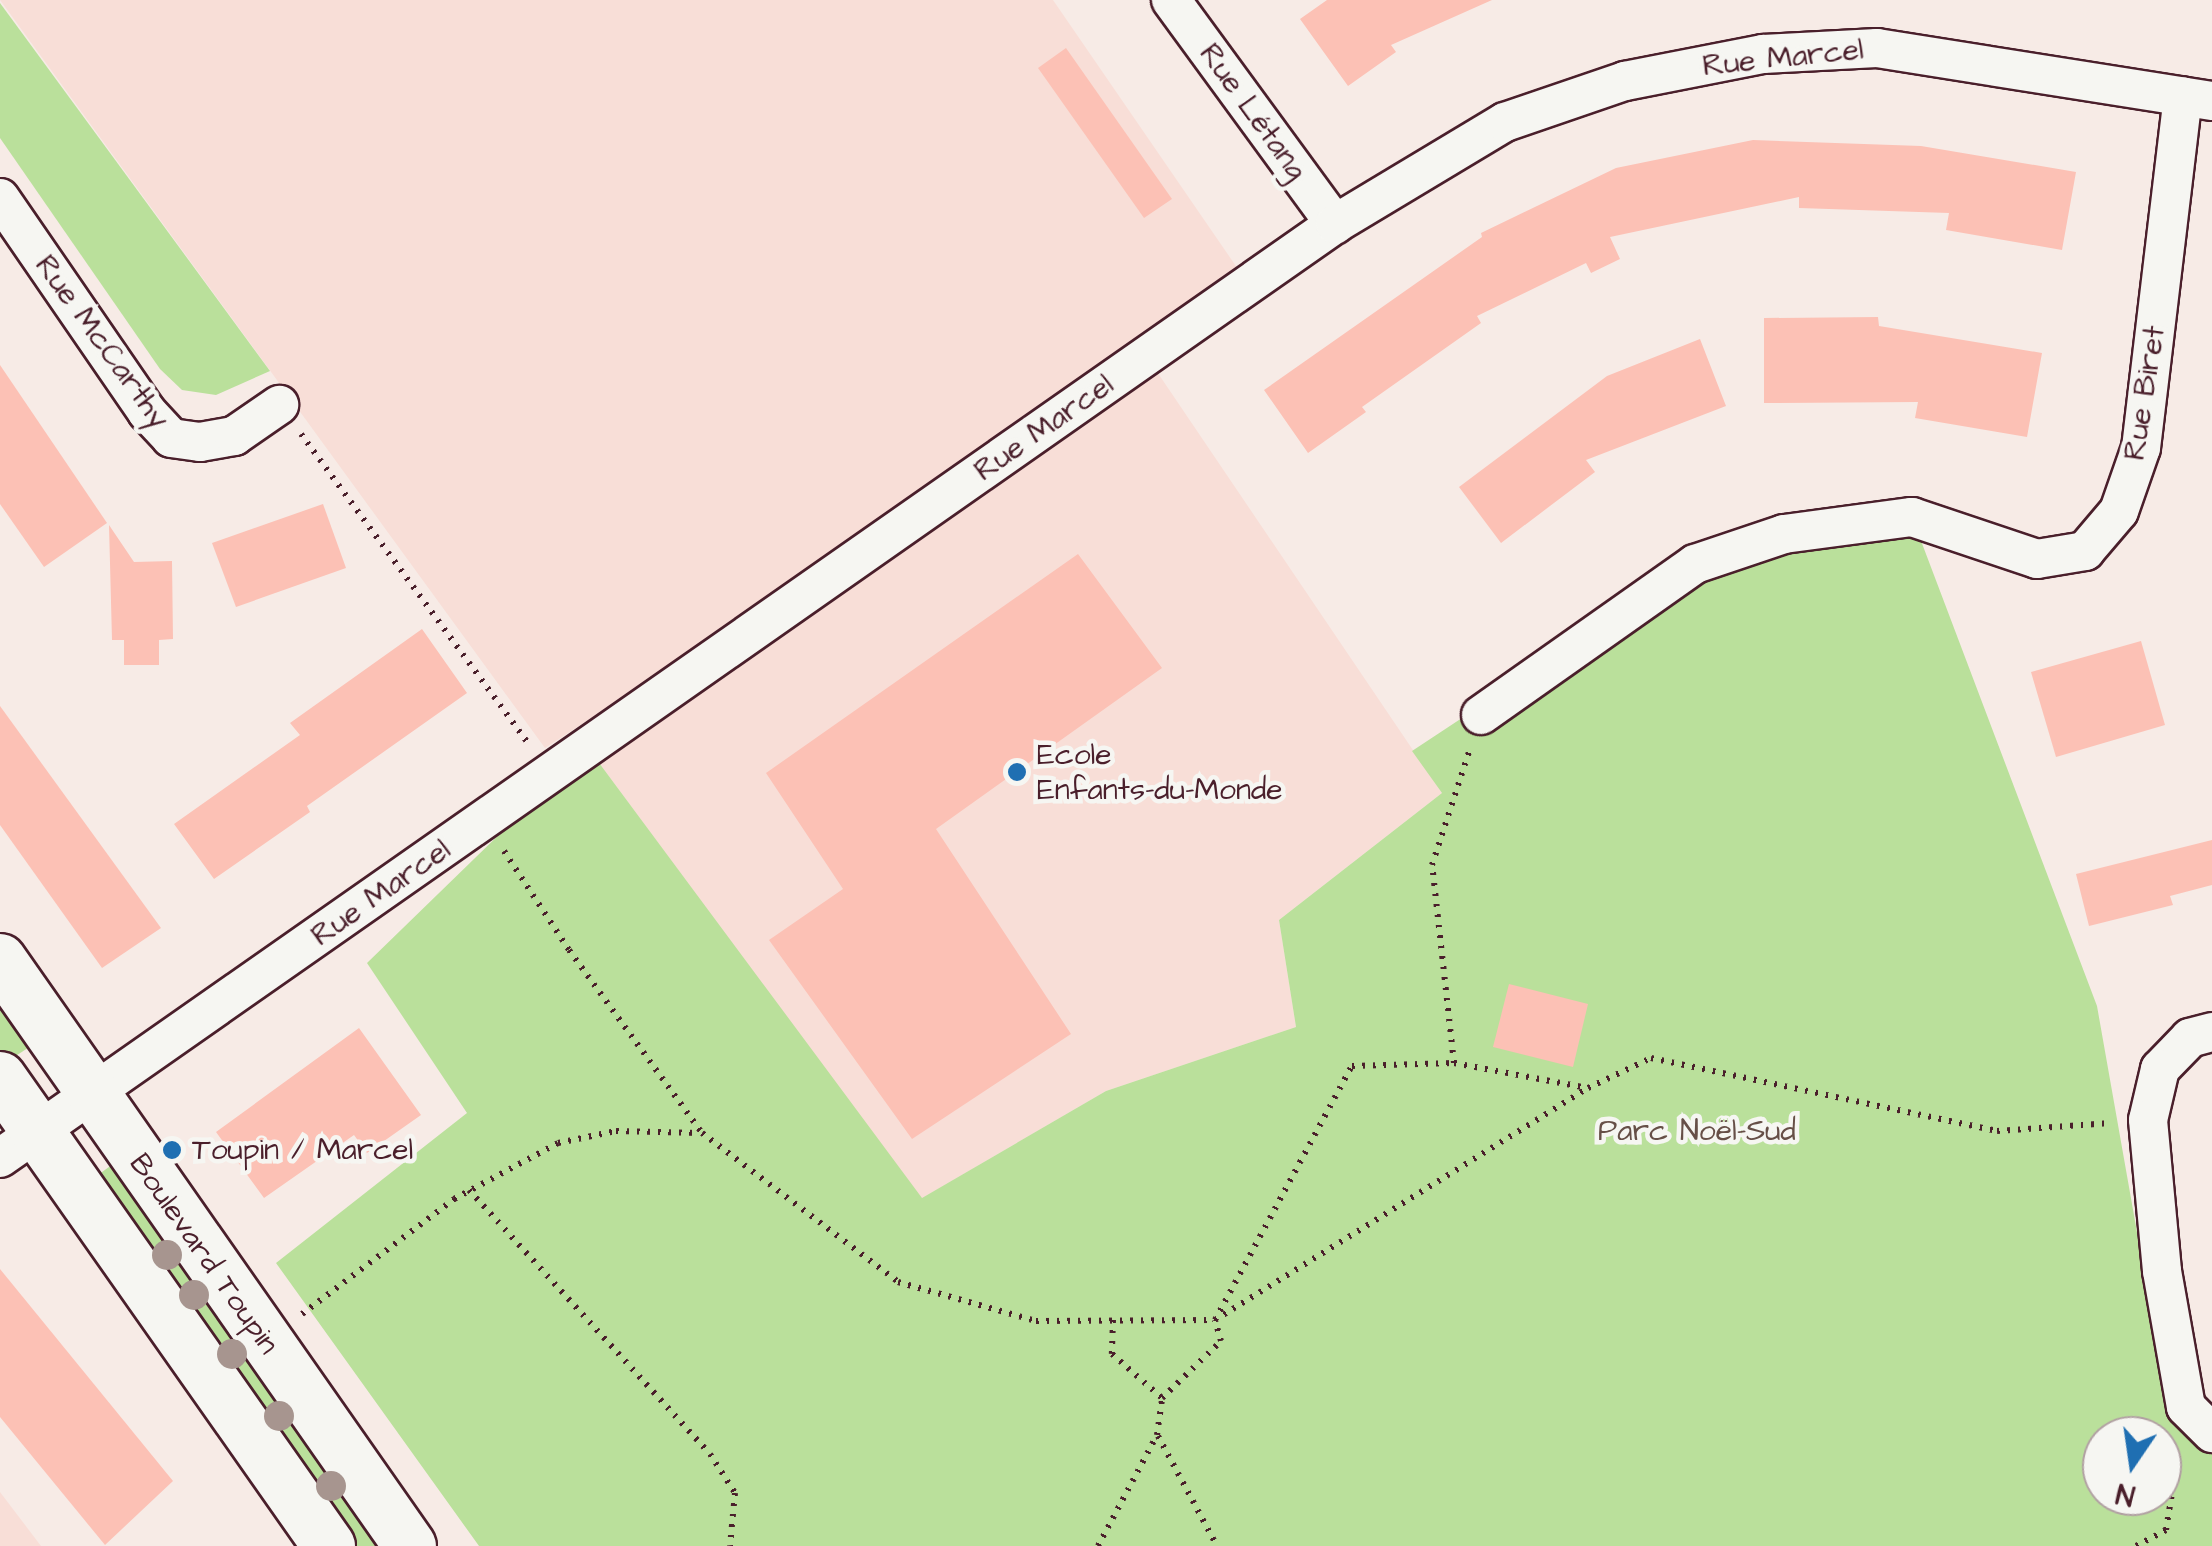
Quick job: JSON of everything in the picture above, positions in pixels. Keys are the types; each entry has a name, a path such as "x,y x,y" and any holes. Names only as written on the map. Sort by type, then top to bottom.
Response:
{"street":[{"name":"Rue Létang","path":"1171,0 1335,224"},
{"name":"Rue Marcel","path":"19,1145 1335,224 1505,122 1625,81 1763,54 1877,48 2198,99"},
{"name":"Rue Biret","path":"1481,715 1695,564 1784,534 1912,518 2037,559 2086,551 2119,511 2142,448 2198,99"},
{"name":"Rue McCarthy","path":"0,198 148,412 171,438 200,442 234,436 279,405"},
{"name":"Boulevard Toupin","path":"0,960 410,1546"},
{"path":"2199,1420 2162,1271 2148,1120 2160,1069 2190,1038 2212,1032"},
{"path":"0,1078 19,1145 330,1546"}],"path":[{"path":"279,405 551,774"},
{"path":"1454,1063 1432,865 1481,715"},
{"path":"484,821 569,950 702,1133 898,1282 1036,1320 1215,1320 1588,1088 1651,1058 1997,1132 2148,1120"},
{"path":"1098,1546 1157,1435 1162,1398 1222,1341 1215,1320 1352,1066 1454,1063 1588,1088"},
{"path":"292,1321 469,1190 558,1143 616,1131 702,1133"},
{"path":"469,1190 710,1454 735,1493 730,1546"},
{"path":"1113,1320 1112,1354 1162,1398"},
{"path":"2136,1546 2166,1530 2199,1420"},
{"path":"1157,1435 1217,1546"}],"shaded area":[{"path":"0,0 1053,0 1251,288 1147,357 1442,793 1279,920 1296,1027 1106,1091 921,1199 588,748 1103,385 545,748"},
{"path":"0,1492 41,1546 0,1546"}],"green space":[{"path":"0,3 270,371 216,395 182,390 160,369 0,138"},
{"name":"Parc Noël-Sud","path":"1912,517 2097,1006 2169,1416 2082,1416 2082,1516 2182,1516 2182,1429 2212,1454 2212,1546 479,1546 276,1263 467,1113 367,963 588,748 922,1198 1106,1091 1296,1027 1279,920 1442,793 1412,751 1685,571"},
{"path":"0,989 37,1042 8,1061 0,1050"},
{"path":"120,1159 393,1546 348,1546 91,1180"}],"building":[{"path":"1327,0 1492,0 1391,45 1396,52 1348,86 1300,19"},
{"path":"1066,48 1172,199 1144,218 1038,68"},
{"path":"1753,140 1921,146 2076,172 2062,250 1946,230 1949,213 1799,208 1799,197 1610,237 1620,259 1591,273 1586,263 1477,316 1481,323 1362,407 1366,412 1308,453 1264,390 1482,237 1481,233 1616,168"},
{"path":"1878,317 1879,326 2042,353 2027,437 1915,418 1918,402 1764,403 1764,318"},
{"path":"1700,339 1726,406 1586,460 1595,472 1501,543 1459,487 1607,376"},
{"path":"0,365 107,523 44,567 0,504"},
{"path":"323,504 346,568 236,607 212,543"},
{"path":"109,525 134,562 172,561 173,639 159,640 159,665 124,665 124,640 112,640"},
{"path":"1078,554 1162,668 936,829 1071,1034 912,1139 769,940 843,889 766,773"},
{"path":"422,629 467,693 307,806 310,812 214,879 174,824 300,735 290,723"},
{"path":"2141,641 2165,725 2056,757 2031,672"},
{"path":"0,706 161,928 102,968 0,825"},
{"path":"2212,840 2212,885 2170,896 2173,905 2089,926 2076,874"},
{"path":"1509,984 1588,1004 1573,1067 1493,1047"},
{"path":"359,1028 421,1115 367,1153 354,1135 264,1198 216,1132"},
{"path":"0,1269 173,1481 105,1545 0,1417"}],"place":[{"name":"Ecole Enfants-du-Monde","path":"1017,772"},
{"name":"Toupin / Marcel","path":"172,1150"}]}
